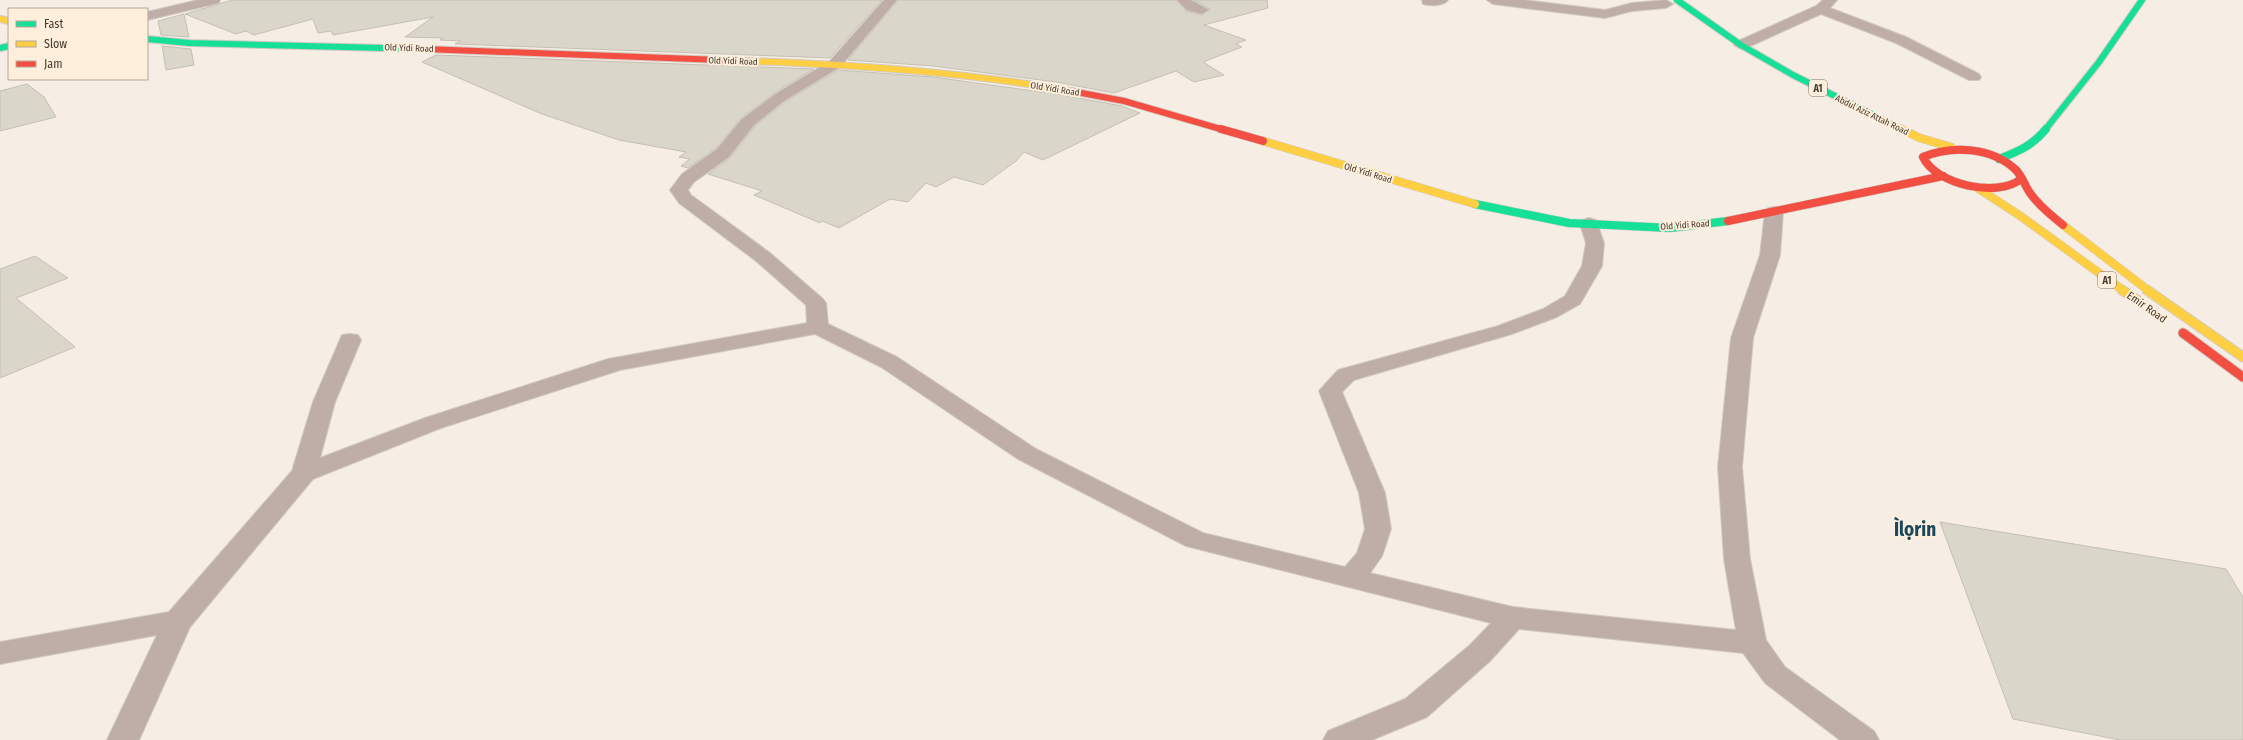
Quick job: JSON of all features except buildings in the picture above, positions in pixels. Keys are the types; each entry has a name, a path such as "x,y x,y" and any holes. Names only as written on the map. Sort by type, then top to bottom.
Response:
{"main road":[{"path":"2000,159 2025,149 2036,140 2099,62 2142,0"},
{"name":"Abdul Aziz Attah Road","path":"1669,3 1793,75 1920,138 1971,151"},
{"name":"Old Yidi Road","path":"148,39 189,42 406,48 835,64 933,72 1048,87 1124,101 1457,200 1569,223 1670,228 1711,224 1943,176"},
{"name":"Abdul Aziz Attah Road","path":"1722,44 1748,61 1833,106"},
{"name":"Abdul Aziz Attah Road","path":"1847,113 1885,132"},
{"path":"1924,159 1930,151 1941,149 1971,151"},
{"name":"Abdul Aziz Attah Road","path":"1914,150 1924,159 1924,163 1931,170 1943,176 1971,185"},
{"name":"Emir Road","path":"1971,151 2000,159 2016,169 2031,195 2063,225 2168,304 2243,357"},
{"path":"1971,185 2004,188 2015,185 2021,179"},
{"name":"Emir Road","path":"1971,185 1992,195 2017,212 2080,261 2148,305 2168,304"},
{"name":"Emir Road","path":"2175,328 2243,377"}],"street":[{"path":"148,16 214,0"},
{"path":"818,327 816,303 763,257 685,200 679,190 688,178 723,153 748,122 779,98 835,64 891,0"},
{"path":"1183,0 1192,7 1202,10"},
{"path":"1428,1 1442,0"},
{"path":"1493,0 1605,14 1632,7 1669,3"},
{"path":"1741,45 1826,4 1974,77"},
{"path":"1774,212 1770,255 1742,338 1730,467 1737,559 1752,643 1775,675 1863,740"},
{"path":"1351,578 1369,556 1378,529 1372,493 1337,412 1330,391 1346,375 1505,330 1550,313 1573,300 1592,266 1595,243 1589,224"},
{"path":"304,473 433,423 616,364 818,327 888,362 1028,454 1195,540 1513,618 1752,643"},
{"path":"123,740 178,621 304,473 324,402 350,340"},
{"path":"1339,740 1416,708 1480,653 1513,618"},
{"path":"0,653 178,621"}],"traffic: fast":[{"path":"1677,0 1741,45 1793,75 1899,128"},
{"path":"1999,159 2025,149 2036,141 2099,62 2142,0"},
{"path":"148,39 189,43 424,49"},
{"path":"0,48 8,46"},
{"path":"1475,204 1569,223 1670,228 1728,221"}],"traffic: slow":[{"path":"0,19 8,21"},
{"path":"747,61 828,64 950,73 1071,91"},
{"path":"1899,128 1920,138 1951,147"},
{"path":"1263,141 1475,204"},
{"path":"1979,189 2039,229 2137,300"},
{"path":"2063,225 2129,277 2243,357"}],"traffic: jam":[{"path":"424,49 747,61"},
{"path":"1071,91 1124,101 1263,141"},
{"path":"2021,179 2014,185 2004,188 1967,185 1945,177 1935,171 1928,166 1923,157 1933,153 1958,150 1984,153 1996,157 2016,170 2037,202 2063,225"},
{"path":"1728,221 1943,176"},
{"path":"2183,333 2243,377"}],"district":[{"name":"Ìlọrin","path":"1915,529"}]}
